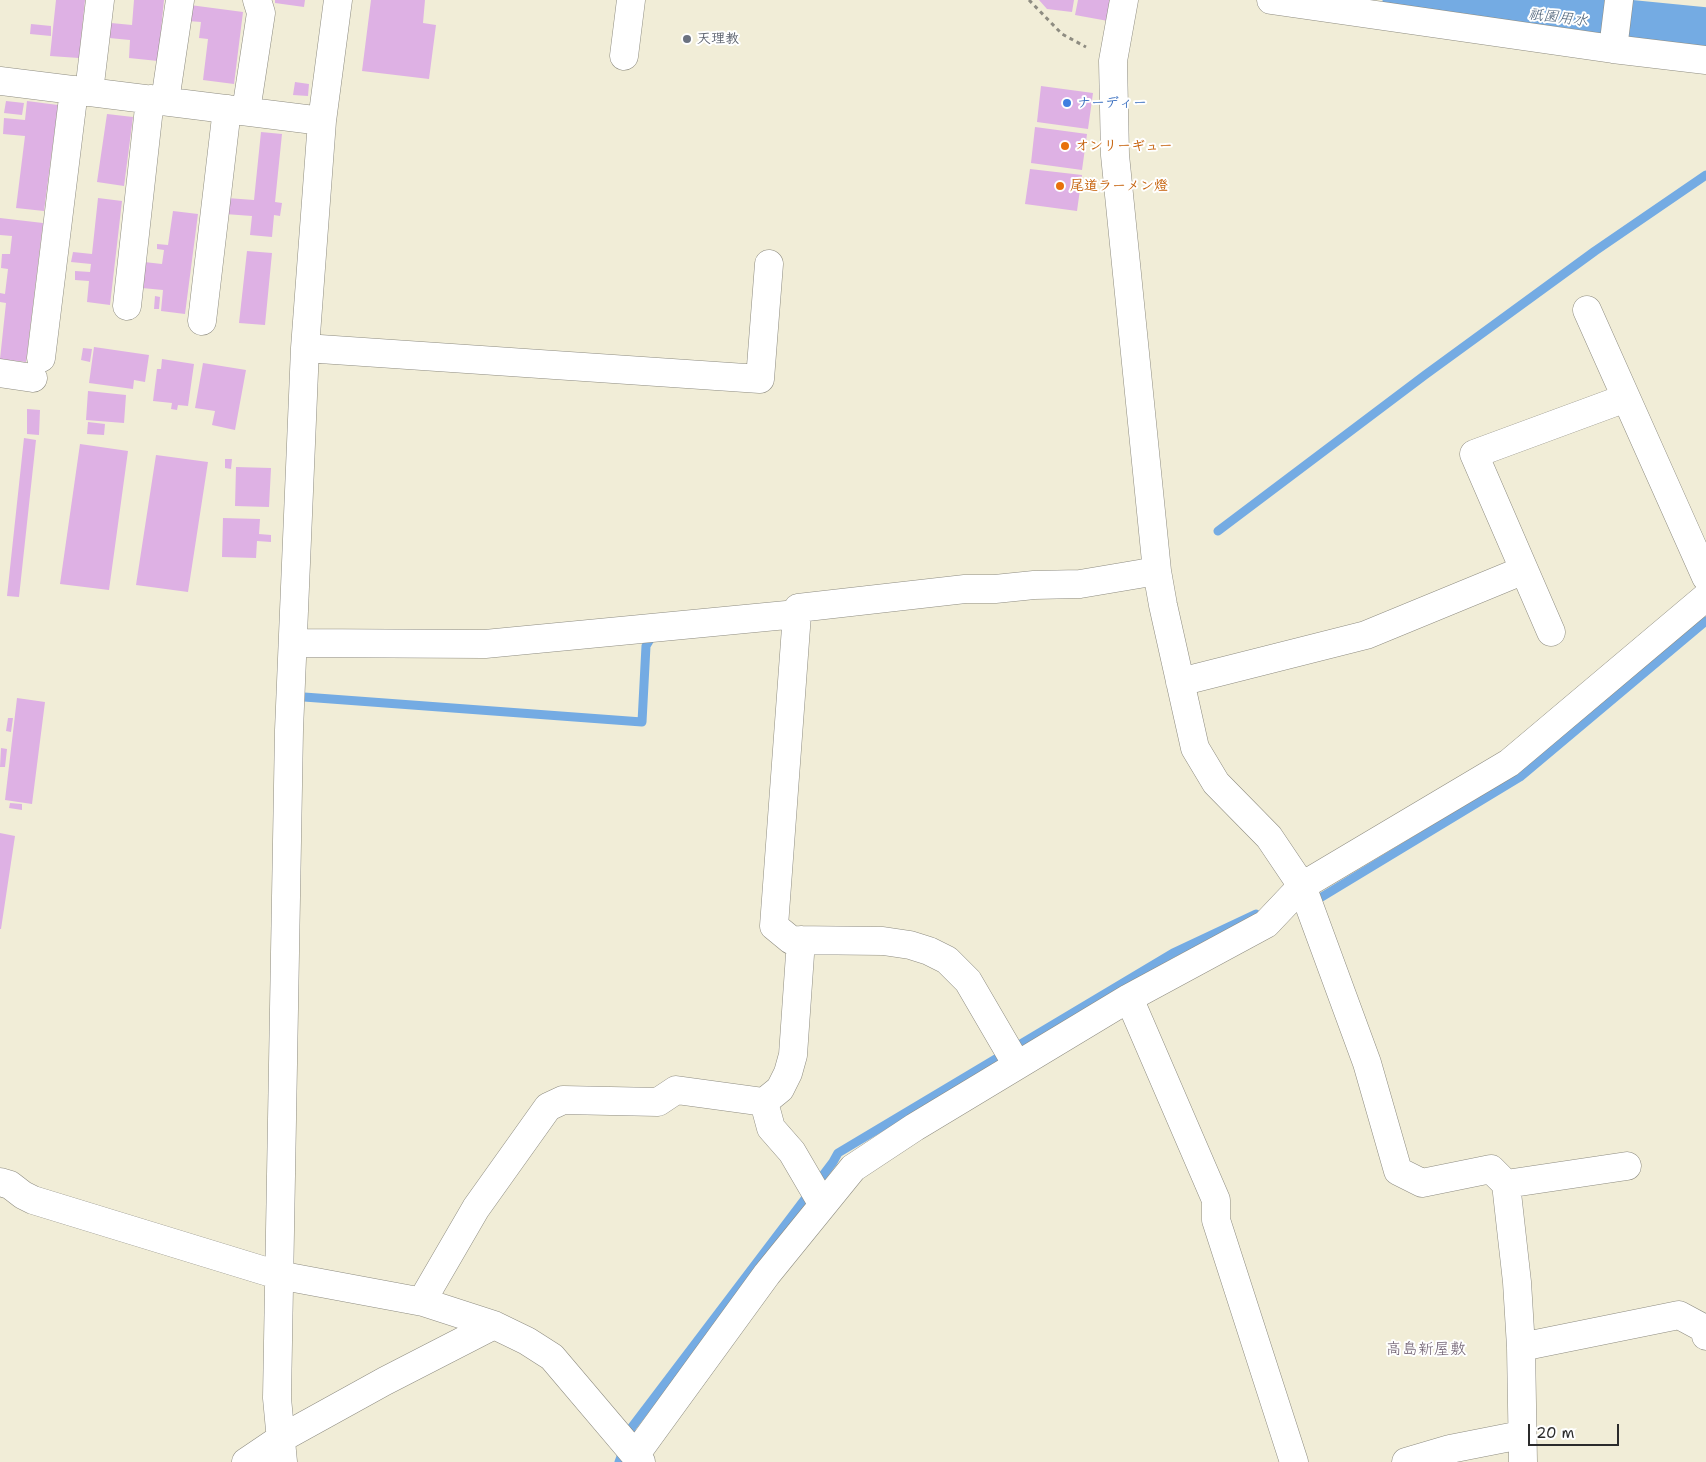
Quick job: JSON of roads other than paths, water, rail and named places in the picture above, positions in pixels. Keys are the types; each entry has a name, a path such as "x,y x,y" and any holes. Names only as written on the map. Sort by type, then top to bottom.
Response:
{"street":[{"path":"0,374 37,368 81,91 100,0"},
{"path":"127,306 158,100 180,0"},
{"path":"202,321 236,110 261,13 256,0"},
{"path":"282,1451 277,1398 278,1275 290,730 305,348 322,121 338,0"},
{"path":"624,56 631,0"},
{"path":"1124,0 1114,61 1115,155 1157,571 1195,748 1216,783 1269,837 1302,886 1366,1063 1398,1171 1422,1183 1491,1169 1506,1184 1517,1282 1523,1462"},
{"path":"1271,0 1616,26 1706,60"},
{"path":"0,80 322,121"},
{"path":"305,348 760,379 769,264"},
{"path":"1587,310 1706,577"},
{"path":"1551,632 1474,454 1626,398"},
{"path":"1180,682 1366,635 1524,570"},
{"path":"1012,1056 968,981 947,960 929,951 910,945 883,941 791,940 774,926 798,608 965,589 1080,584 1157,571"},
{"path":"9,1185 33,1200 278,1275 423,1302 494,1325 527,1341 552,1357 632,1451 767,1274 817,1194 1012,1056 1129,998 1266,924 1302,886 1509,763 1706,597"},
{"path":"294,643 485,644 797,614"},
{"path":"423,1302 476,1208 548,1106 563,1100 658,1102 676,1090 764,1102 780,1089 788,1073 793,1055 801,940"},
{"path":"1129,998 1216,1200 1216,1220 1294,1462"},
{"path":"764,1102 771,1128 792,1152 817,1194"},
{"path":"1506,1184 1627,1166"},
{"path":"1520,1346 1679,1316 1705,1329 1706,1336"},
{"path":"246,1462 282,1451 385,1381 494,1325"},
{"path":"1406,1462 1450,1449 1521,1435"}],"waterway":[{"name":"祇園用水","path":"1410,0 1606,25 1706,35"},
{"path":"1218,531 1425,375 1595,251 1706,175"},
{"path":"1320,898 1520,777 1706,621"},
{"path":"304,697 642,722 646,646 649,641"},
{"path":"619,1462 632,1427 838,1153 1173,953 1256,914"}],"place":[{"name":"天理教","path":"687,39"},
{"name":"ナーディー","path":"1067,103"},
{"name":"オンリーギュー","path":"1065,146"},
{"name":"尾道ラーメン燈","path":"1060,186"}],"district":[{"name":"高島新屋敷","path":"1426,1350"}]}
